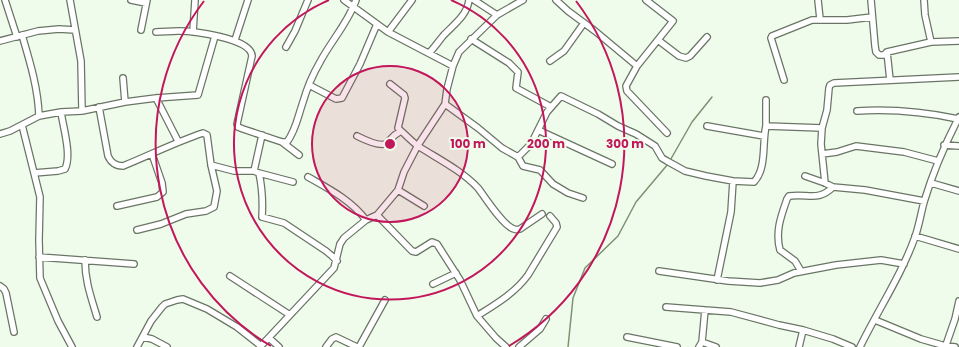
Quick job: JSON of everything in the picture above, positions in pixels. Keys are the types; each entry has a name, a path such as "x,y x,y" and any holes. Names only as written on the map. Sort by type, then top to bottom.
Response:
{"street":[{"path":"5,0 34,74 39,116"},
{"path":"70,0 81,61 82,111"},
{"path":"131,0 147,1 141,30"},
{"path":"193,32 195,0"},
{"path":"235,40 248,0"},
{"path":"286,47 295,31 308,0"},
{"path":"344,0 388,32 453,66"},
{"path":"282,142 287,142 295,128 309,85 320,60 337,36 354,7 356,0"},
{"path":"388,32 412,0"},
{"path":"429,54 445,34 463,16 470,0"},
{"path":"474,0 497,15"},
{"path":"137,347 150,321 165,304 183,298 207,309 237,327 261,346 334,268 337,261 340,244 344,238 366,220 377,215 398,190 404,172 418,145 445,104 453,66 459,52 497,15 523,0"},
{"path":"556,0 637,66"},
{"path":"646,0 673,21 637,66 626,86 627,91 667,133"},
{"path":"818,0 820,19"},
{"path":"871,0 876,52 879,55 884,55 887,52 931,42 959,41"},
{"path":"924,0 925,15 931,42"},
{"path":"784,80 771,38 776,33 812,20 847,20 872,17"},
{"path":"550,62 564,51 584,23"},
{"path":"309,85 336,99 342,98 360,64 377,24"},
{"path":"0,41 38,31 59,29 75,30"},
{"path":"156,32 193,32 215,36 235,40 249,50 252,56 237,124 238,127 282,142 299,155"},
{"path":"0,134 39,116 61,112 82,111 125,102 198,95 215,36"},
{"path":"658,40 679,56 686,58 690,56 707,36"},
{"path":"471,39 510,63 518,72 516,88 551,107"},
{"path":"887,52 890,80"},
{"path":"825,183 821,144 822,128 827,110 830,85 841,82 959,77"},
{"path":"123,78 125,102"},
{"path":"390,84 404,95 404,106 398,128 418,145 469,180 512,229 520,229 542,214"},
{"path":"518,157 531,144 544,117 551,107 560,97 564,97 636,134 655,146 664,159 690,172 734,182 754,182 758,178 762,162 766,126 766,100"},
{"path":"156,98 178,141"},
{"path":"445,104 502,148 518,157 523,166 540,170 553,184 568,194 583,198"},
{"path":"99,107 110,161 118,166 123,166 152,154 178,141 206,133 209,141 211,165 217,191 214,207 206,211 186,214 161,224 137,230"},
{"path":"857,111 901,112 958,118 944,145 938,161 924,201 915,236 904,264 860,347"},
{"path":"34,173 65,169 68,160 61,112"},
{"path":"22,125 39,190 41,207 39,256 40,278 58,321 72,347"},
{"path":"707,126 764,136"},
{"path":"766,126 822,128"},
{"path":"538,130 612,164"},
{"path":"357,136 376,144 384,144 401,131"},
{"path":"262,135 256,172 263,200 262,217 284,222 326,251 337,261"},
{"path":"944,145 959,146"},
{"path":"822,154 837,152 856,146 904,152 938,161"},
{"path":"117,206 157,196 163,192 162,183 152,154"},
{"path":"211,165 234,171 256,172 293,182"},
{"path":"308,176 350,203 366,220"},
{"path":"805,176 825,183 833,188 865,190 924,201"},
{"path":"717,280 731,212 734,182"},
{"path":"931,183 959,191"},
{"path":"801,272 795,260 780,250 778,242 779,223 787,199 789,196 794,195 820,196 824,195 833,188"},
{"path":"398,190 424,206"},
{"path":"377,215 412,251 416,252 432,242 437,244 469,296 477,316 506,347"},
{"path":"477,316 505,298 523,282 557,227 550,216"},
{"path":"915,236 959,249"},
{"path":"39,256 134,264"},
{"path":"85,260 85,278 97,317"},
{"path":"659,271 717,280 746,283 768,283 801,272 870,261 881,260 904,264"},
{"path":"433,284 456,273"},
{"path":"230,276 290,315"},
{"path":"0,286 6,293 14,332"},
{"path":"326,347 336,338 358,347 385,300"},
{"path":"943,346 955,319 959,301"},
{"path":"666,307 731,312 778,326 803,330 852,347"},
{"path":"705,310 701,344 716,347"},
{"path":"520,347 540,329 546,319"},
{"path":"875,320 921,339 943,346 955,347"},
{"path":"798,347 803,330"},
{"path":"143,337 152,339 167,347"},
{"path":"627,337 677,347"},
{"path":"269,338 279,347"}],"waterway":[{"path":"568,347 573,298 585,268 618,236 636,202 668,164 692,122 712,97"}]}
